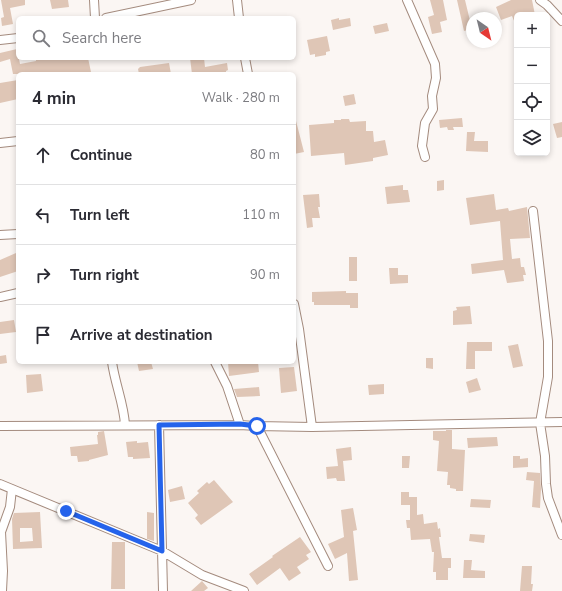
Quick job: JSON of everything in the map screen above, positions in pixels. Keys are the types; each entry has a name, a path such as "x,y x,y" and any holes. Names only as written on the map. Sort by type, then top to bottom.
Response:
{"street":[{"path":"94,0 95,16"},
{"path":"154,8 164,0"},
{"path":"116,16 191,0"},
{"path":"236,0 239,16"},
{"path":"407,0 435,64 436,78 432,96 433,109 424,123 422,146 425,157"},
{"path":"540,0 562,21"},
{"path":"0,40 16,38"},
{"path":"245,60 248,72"},
{"path":"0,143 16,141"},
{"path":"533,211 548,341 548,377 540,423 546,456 548,498 562,535"},
{"path":"0,235 16,234"},
{"path":"0,297 16,293"},
{"path":"296,314 312,427"},
{"path":"112,364 124,411 125,425"},
{"path":"216,364 240,424"},
{"path":"0,426 240,424 257,426 312,427 562,422"},
{"path":"159,425 163,591"},
{"path":"257,426 328,566"},
{"path":"0,484 162,551 202,575 244,591"},
{"path":"2,591 3,571 1,532 10,507 12,489"},
{"path":"548,498 562,520"}],"building":[{"path":"1,0 25,0 25,5 10,8 13,24 2,26 1,18 4,17"},
{"path":"50,0 68,0 69,7 52,9"},
{"path":"430,0 443,0 447,20 440,22 442,32 432,34 428,17 434,15"},
{"path":"457,0 465,0 468,12 466,12 466,30 464,31"},
{"path":"511,0 532,0 534,12 514,12 514,21 512,16 502,20 502,12 498,12 496,7"},
{"path":"339,18 339,20 350,18 351,26 333,30 331,20"},
{"path":"387,23 389,31 375,34 373,26"},
{"path":"327,36 330,51 326,52 326,55 315,57 315,54 310,55 307,40"},
{"path":"16,49 16,60 19,60 20,64 36,60 88,60 91,72 16,72 16,74 13,74 10,59 0,62 0,53"},
{"path":"190,60 204,60 205,67 227,63 228,70 226,72 192,72"},
{"path":"169,63 171,72 139,72 138,69 140,67"},
{"path":"16,80 16,99 0,103 0,83"},
{"path":"354,94 356,104 345,106 343,96"},
{"path":"462,118 463,127 453,127 454,130 448,130 447,127 440,128 439,120"},
{"path":"349,119 350,122 366,121 366,131 373,131 374,142 385,140 388,155 373,158 373,161 345,165 344,153 311,156 309,125 334,123 334,120"},
{"path":"296,121 304,152 296,154"},
{"path":"562,122 562,137 557,138 553,124"},
{"path":"467,132 475,132 474,141 488,141 488,152 466,151"},
{"path":"444,180 444,190 437,191 437,181"},
{"path":"403,185 403,190 408,190 410,202 387,204 385,187"},
{"path":"319,194 320,207 318,207 320,218 312,218 313,227 307,228 303,195"},
{"path":"494,194 496,210 508,208 509,211 527,207 530,238 510,239 512,259 520,258 521,267 524,267 526,275 523,275 524,281 507,283 504,270 472,274 471,264 503,260 500,221 470,225 466,198"},
{"path":"16,253 16,272 0,277 0,260"},
{"path":"349,257 357,257 357,281 349,281"},
{"path":"389,268 398,268 398,275 408,275 408,283 390,284"},
{"path":"346,291 346,293 358,293 358,308 350,308 350,305 314,305 314,302 312,302 312,292"},
{"path":"470,306 472,324 453,325 453,311 457,310 456,307"},
{"path":"14,320 16,332 0,334 0,322"},
{"path":"467,342 492,342 492,351 475,351 475,369 466,369"},
{"path":"518,344 523,366 513,368 508,346"},
{"path":"6,355 7,363 0,364 0,356"},
{"path":"426,358 433,358 433,369 426,368"},
{"path":"137,364 152,364 153,369 139,371"},
{"path":"228,364 258,364 259,372 229,376"},
{"path":"294,367 297,391 281,393 279,368"},
{"path":"41,374 43,391 27,393 26,375"},
{"path":"477,378 481,390 469,393 466,382"},
{"path":"384,384 384,394 369,395 368,385"},
{"path":"259,387 260,396 237,397 234,389"},
{"path":"452,430 452,449 465,450 463,491 456,491 456,489 450,488 450,485 447,485 448,472 437,471 439,441 433,440 433,431"},
{"path":"104,431 108,455 89,461 78,462 77,456 71,456 70,447 98,444 98,432"},
{"path":"497,437 498,446 468,448 467,438"},
{"path":"137,441 137,443 148,442 150,458 133,459 133,457 128,457 126,442"},
{"path":"351,447 352,460 343,461 345,481 337,481 336,478 327,479 326,467 338,466 336,449"},
{"path":"402,456 410,456 409,468 402,468"},
{"path":"513,456 520,456 520,459 528,458 528,467 513,468"},
{"path":"527,472 540,473 540,508 532,507 534,481 526,480"},
{"path":"214,480 233,502 201,525 195,518 198,515 188,503 199,493 197,491 207,482 209,484"},
{"path":"182,486 185,499 170,502 168,490"},
{"path":"401,492 409,492 409,497 417,497 417,515 423,514 424,524 437,522 438,529 440,528 441,537 439,537 442,558 451,558 451,568 448,568 448,580 436,580 436,572 433,572 434,552 432,552 430,539 411,540 410,528 407,528 406,520 410,520 410,505 401,505"},
{"path":"471,499 491,500 490,508 470,507"},
{"path":"353,508 357,530 353,531 358,580 349,581 347,553 335,559 328,544 344,537 341,510"},
{"path":"40,512 42,548 13,549 12,519 14,513","holes":["20,528 32,528 33,541 20,542"]},
{"path":"147,512 154,513 154,541 147,539"},
{"path":"470,534 485,535 484,543 469,541"},
{"path":"300,537 311,552 306,555 309,559 297,567 301,573 289,581 280,568 257,585 249,574"},
{"path":"112,542 125,542 125,589 111,589"},
{"path":"464,560 472,560 471,570 485,571 485,578 463,578"},
{"path":"522,566 532,566 532,591 520,591"},
{"path":"202,581 208,588 204,591 191,591"}],"route":[{"path":"66,511 162,551 159,425 240,424 257,426"}]}
